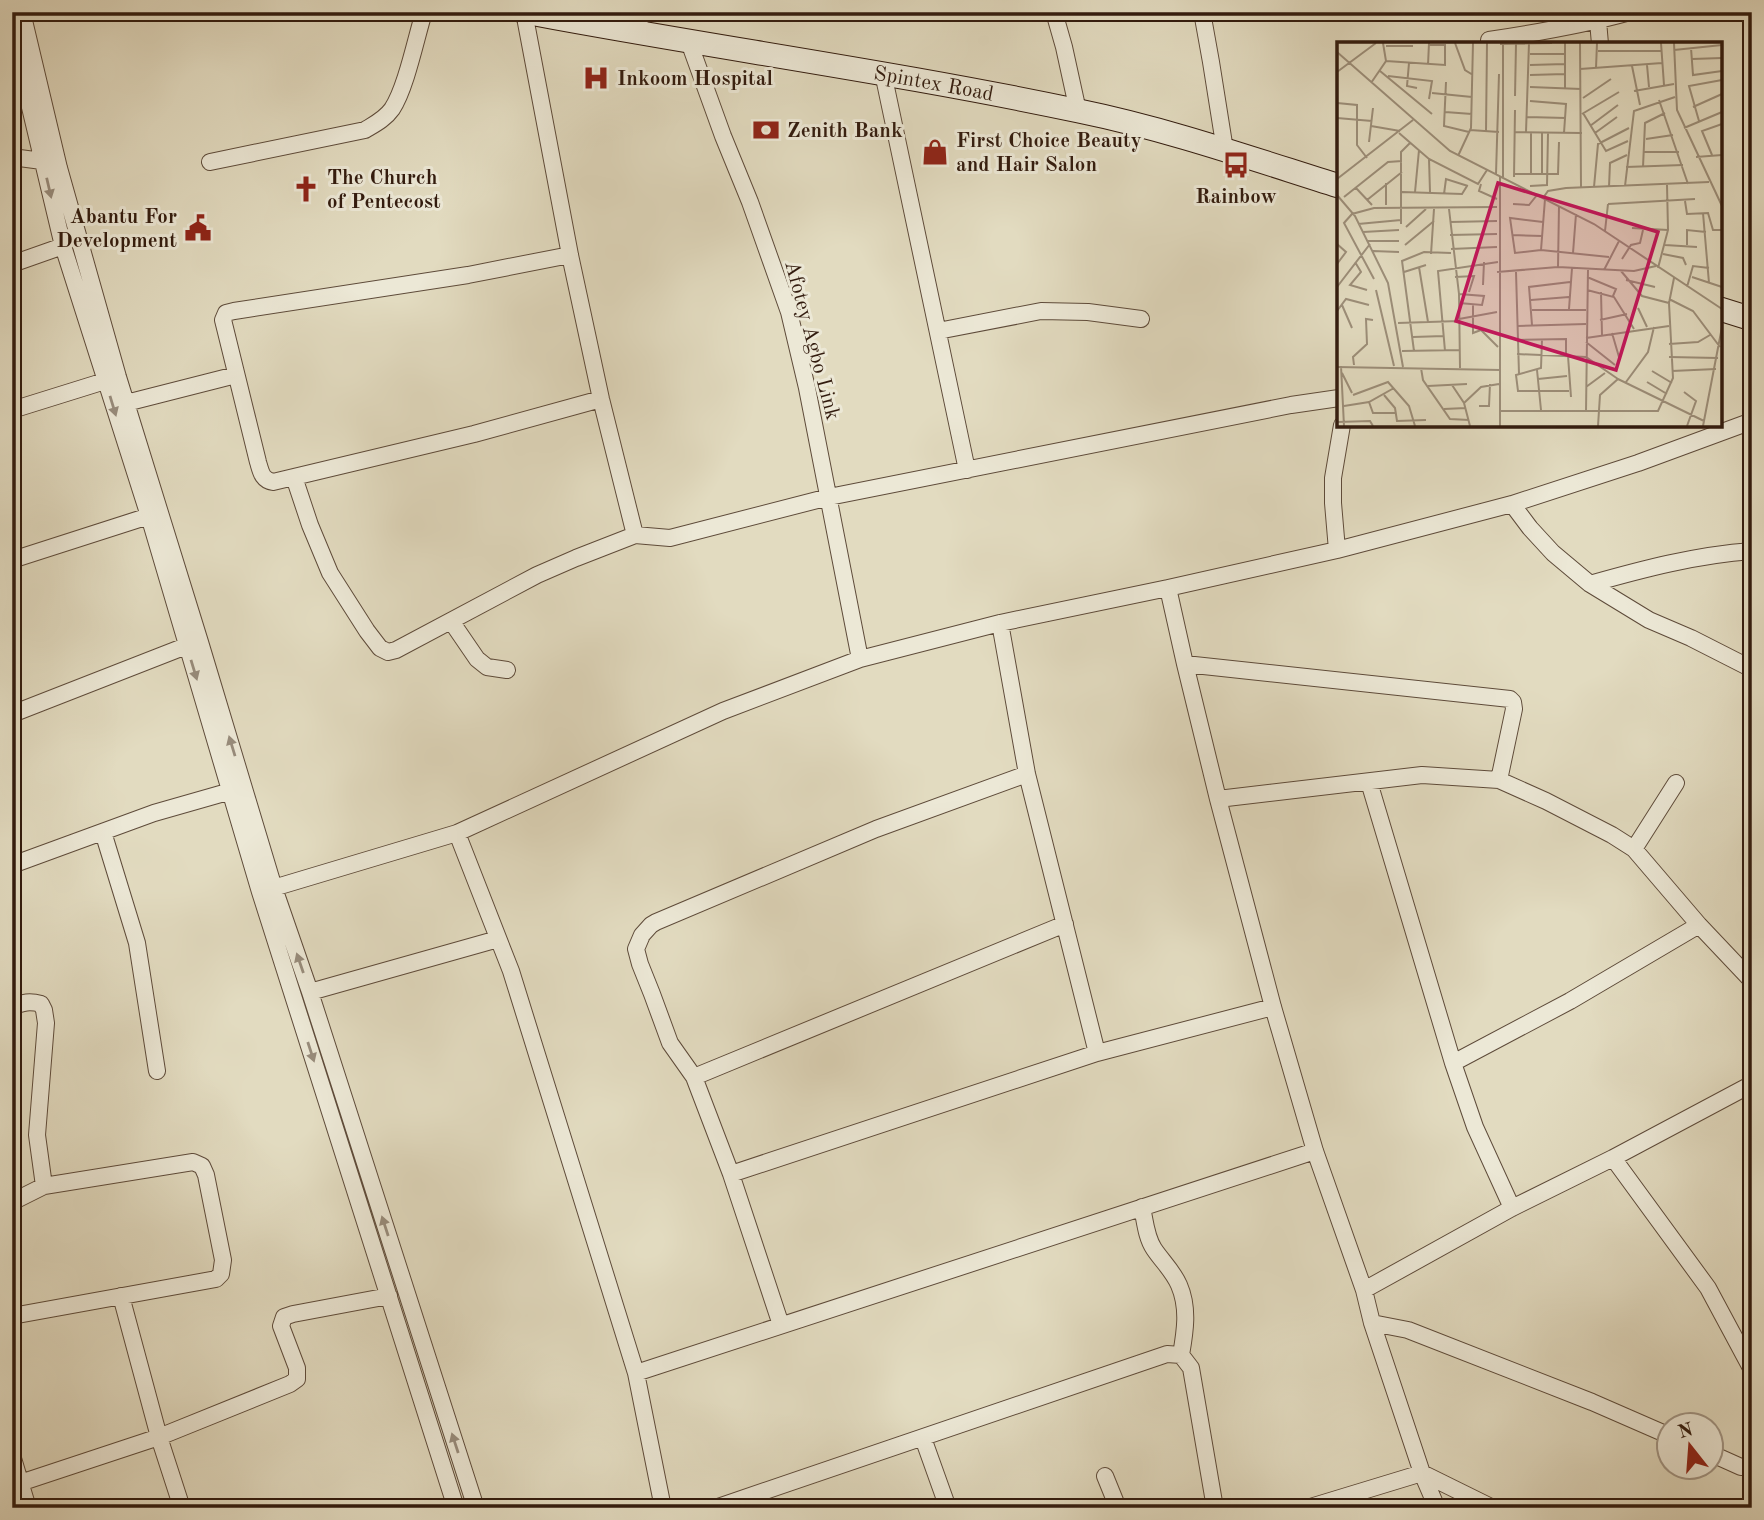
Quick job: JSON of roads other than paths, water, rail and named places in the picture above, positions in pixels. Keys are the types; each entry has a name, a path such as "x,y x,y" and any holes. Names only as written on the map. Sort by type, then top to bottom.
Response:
{"main road":[{"name":"Spintex Road","path":"524,12 640,23 689,42 883,73 1078,111 1225,150 1337,185"},
{"path":"1722,310 1752,319"}],"street":[{"path":"22,12 62,181 237,790 388,1296 456,1508"},
{"path":"210,162 365,130 380,122 392,108 403,84 424,12"},
{"path":"524,12 570,255 601,399 635,535"},
{"path":"1054,12 1078,111"},
{"path":"1202,12 1225,150"},
{"path":"1489,40 1577,19 1598,21 1630,12"},
{"path":"1598,21 1600,42"},
{"path":"12,26 63,246 149,516 186,646 237,790"},
{"name":"Afotey Agbo Link","path":"689,42 786,303 807,387 860,659"},
{"path":"883,73 967,470"},
{"path":"12,157 42,161"},
{"path":"12,264 63,246"},
{"path":"570,255 468,275 234,311 226,313 223,320 262,476 267,481 273,482 474,434 601,399"},
{"path":"938,331 1041,311 1088,312 1141,319"},
{"path":"126,403 236,375"},
{"path":"12,410 105,381"},
{"path":"295,477 310,525 330,573 367,631 380,648 388,652 537,575 635,535 670,538 829,497 1291,405 1337,398"},
{"path":"267,890 457,833 723,712 860,659 1000,623 1337,550 1512,504 1637,463 1752,421"},
{"path":"1337,550 1333,503 1342,427"},
{"path":"1512,504 1553,553 1590,584 1649,620 1752,669"},
{"path":"12,561 149,516"},
{"path":"1590,584 1651,567 1752,551"},
{"path":"1168,588 1218,799 1315,1151 1364,1290 1372,1323 1422,1473 1437,1508"},
{"path":"452,621 477,659 487,667 507,670"},
{"path":"1000,623 1027,774 1097,1053"},
{"path":"12,714 186,646"},
{"path":"1185,664 1510,699 1514,709 1499,780"},
{"path":"781,1325 731,1174 694,1077 670,1043 640,964 636,949 642,935 651,925 876,829 1027,774"},
{"path":"1218,799 1422,775 1499,780 1546,801 1634,849 1699,925 1752,981"},
{"path":"1369,782 1453,1063 1475,1127 1512,1208"},
{"path":"1634,849 1676,783"},
{"path":"12,866 154,813 237,790"},
{"path":"103,832 137,943 157,1071"},
{"path":"457,833 511,971 636,1373 663,1508"},
{"path":"267,890 310,992 476,1508"},
{"path":"694,1077 1065,924"},
{"path":"1453,1063 1570,1001 1699,925"},
{"path":"310,992 498,939"},
{"path":"12,1007 24,1002 34,1002 41,1004 44,1010 46,1023 37,1135 44,1186"},
{"path":"731,1174 1097,1053 1273,1006"},
{"path":"1364,1290 1512,1208 1752,1084"},
{"path":"636,1373 1315,1151"},
{"path":"1613,1158 1707,1288 1752,1370"},
{"path":"12,1202 44,1186 193,1161 202,1166 206,1175 222,1260 220,1275 216,1279 12,1316"},
{"path":"1142,1207 1152,1247 1179,1284 1184,1303 1186,1326 1181,1355 1191,1368 1215,1508"},
{"path":"121,1296 159,1437 182,1508"},
{"path":"20,1483 159,1437 290,1384 297,1379 297,1368 281,1325 284,1317 388,1296"},
{"path":"1372,1323 1408,1330 1656,1430"},
{"path":"715,1508 1167,1354 1181,1355"},
{"path":"923,1438 948,1508"},
{"path":"12,1455 23,1506"},
{"path":"1726,1460 1741,1467"},
{"path":"1307,1508 1422,1473 1493,1508"},
{"path":"1105,1476 1118,1508"}],"place":[{"name":"Inkoom Hospital","path":"596,78"},
{"name":"Zenith Bank","path":"766,130"},
{"name":"First Choice Beauty and Hair Salon","path":"935,152"},
{"name":"Rainbow","path":"1236,165"},
{"name":"The Church of Pentecost","path":"306,189"},
{"name":"Abantu For Development","path":"198,228"}]}
